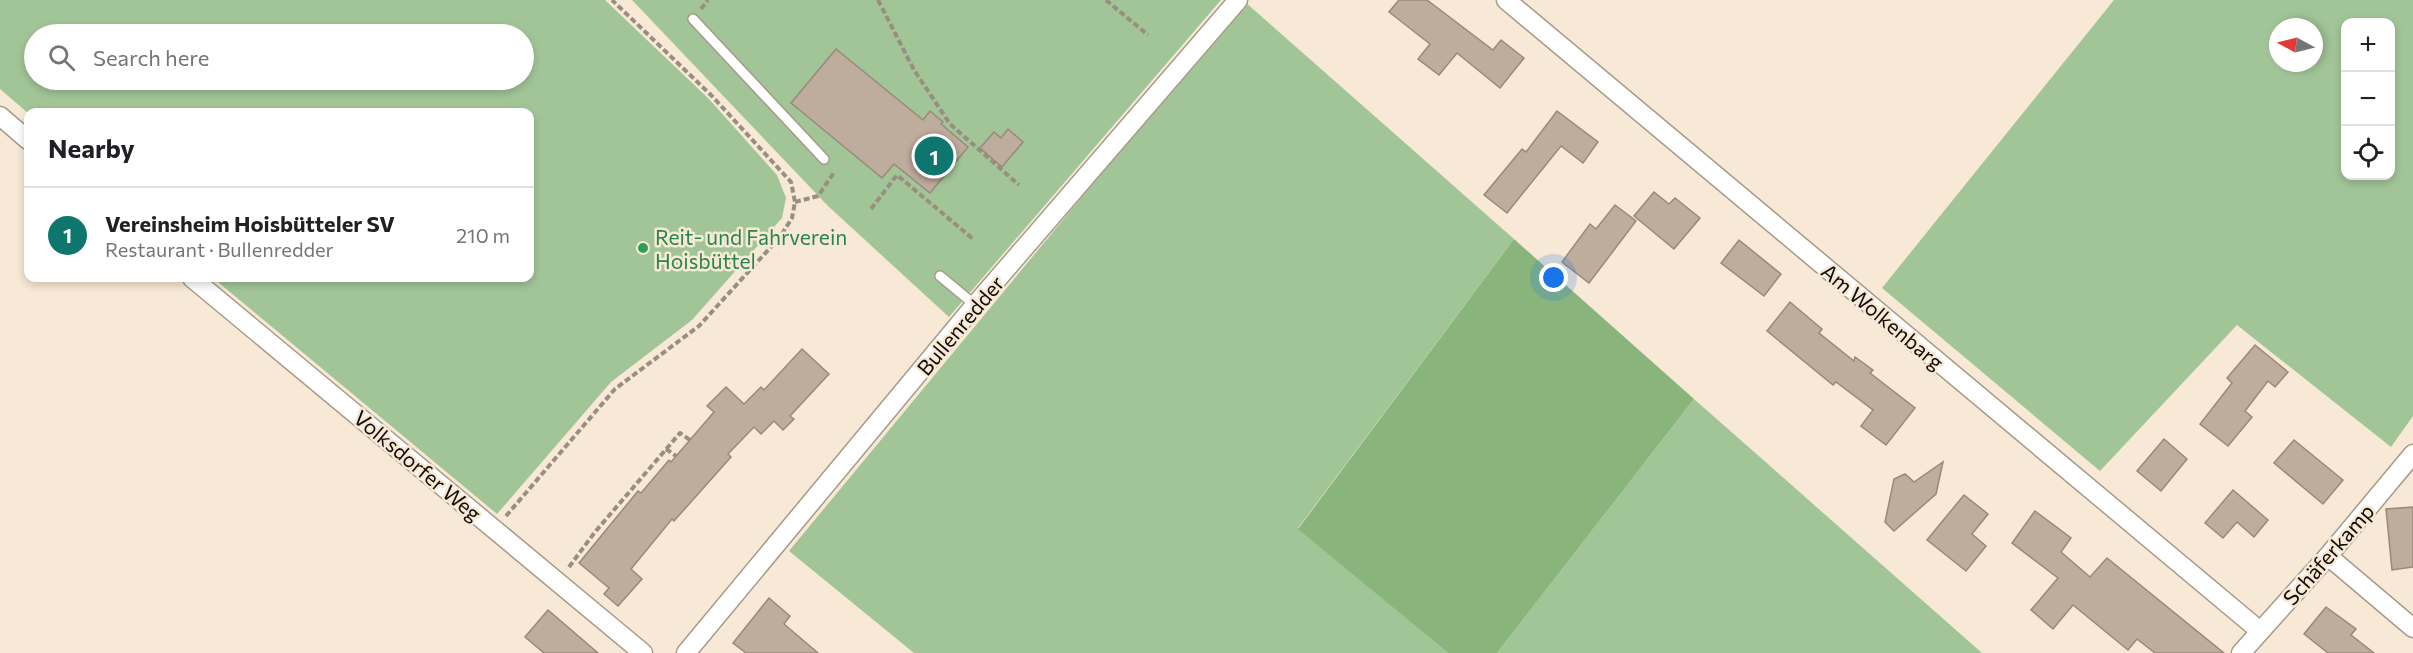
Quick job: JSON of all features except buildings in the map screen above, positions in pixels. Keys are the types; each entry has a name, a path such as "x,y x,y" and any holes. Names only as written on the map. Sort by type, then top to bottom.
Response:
{"street":[{"name":"Bullenredder","path":"686,653 975,305 1238,0"},
{"name":"Am Wolkenbarg","path":"1506,0 2260,631"},
{"path":"0,116 24,137"},
{"name":"Volksdorfer Weg","path":"197,282 643,653"},
{"name":"Schäferkamp","path":"2241,653 2328,556 2413,454"},
{"path":"2328,556 2413,628"}],"lane":[{"path":"693,19 825,159"},
{"path":"940,276 975,305"}],"path":[{"path":"494,528 615,389 699,326 780,237 792,218 795,202 791,182 711,96 612,0"},
{"path":"878,0 914,70 950,124 1019,185"},
{"path":"1106,0 1148,35"},
{"path":"795,202 818,196 835,171"},
{"path":"871,209 897,175 973,239"},
{"path":"558,583 595,532 680,433 690,440"},
{"path":"666,449 676,456"}],"green space":[{"name":"Reit- und Fahrverein Hoisbüttel","path":"0,0 605,0 709,99 777,175 786,198 782,218 692,320 611,382 497,514 218,282 534,282 534,108 24,110 0,89"},
{"path":"632,0 1221,0 949,317 828,206"},
{"path":"2114,0 2413,0 2413,416 2391,447 2237,325 2100,471 1882,288"},
{"path":"1244,1 1514,239 1298,528 1448,653 914,653 789,551"},
{"path":"1514,239 1694,399 1497,653 1448,653 1298,529"},
{"path":"1694,399 1982,653 1497,653"}],"place":[{"name":"Vereinsheim Hoisbütteler SV","path":"934,156"},
{"name":"Reit- und Fahrverein Hoisbüttel","path":"643,248"}]}
